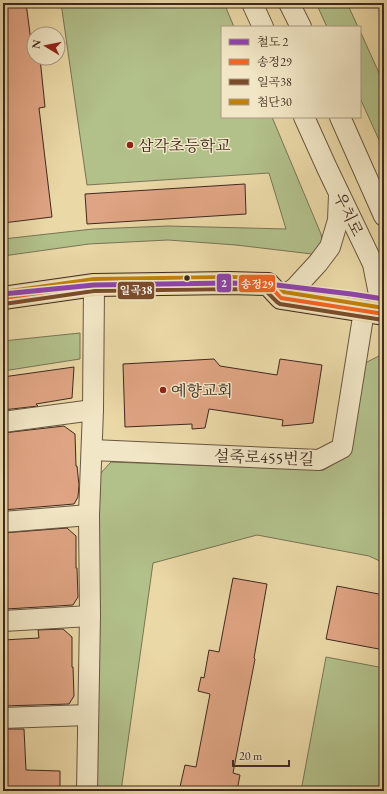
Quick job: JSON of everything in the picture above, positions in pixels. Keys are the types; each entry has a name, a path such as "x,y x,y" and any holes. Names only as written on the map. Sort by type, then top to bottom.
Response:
{"main road":[{"path":"3,298 94,285 230,283 268,284 281,298 377,313"}],"street":[{"path":"252,3 263,26"},
{"path":"289,3 300,26"},
{"name":"우치로","path":"304,118 373,264 377,313"},
{"name":"우치로","path":"340,118 384,216"},
{"path":"365,174 384,197"},
{"path":"281,298 295,288 318,263 330,247 338,220 339,193"},
{"path":"87,791 90,616 89,515 93,410 94,285"},
{"name":"설죽로455번길","path":"92,450 319,460 342,448 377,313"},
{"path":"3,422 93,410"},
{"path":"3,522 89,515"},
{"path":"3,621 90,616"},
{"path":"3,718 88,715"}],"green space":[{"path":"61,3 224,3 234,26 221,26 221,118 272,118 321,234 324,252 312,254 236,245 168,240 89,244 3,256 3,239 93,229 168,226 286,229 269,173 87,185 66,38 66,26 64,26"},
{"path":"316,3 347,3 358,26 327,26"},
{"path":"361,33 384,84 384,151 361,100"},
{"path":"80,333 80,359 3,371 3,341"},
{"path":"379,356 384,357 384,563 369,556 257,535 153,563 121,791 94,791 100,474 111,462 324,470 350,453 365,363"},
{"path":"326,657 384,668 384,791 301,791"}],"building":[{"path":"3,3 26,3 29,26 26,26 26,66 41,66 45,107 39,108 52,217 3,223"},
{"path":"245,184 246,214 87,224 85,194"},
{"path":"214,359 220,366 277,375 280,359 322,365 313,423 282,426 283,420 209,409 205,428 192,429 192,424 125,427 123,364"},
{"path":"74,367 72,398 36,404 38,406 3,410 3,377"},
{"path":"64,426 75,434 76,466 79,485 78,497 74,504 3,510 3,433"},
{"path":"67,528 76,536 78,597 73,605 6,609 3,564 3,533"},
{"path":"233,578 267,584 255,659 233,773 240,775 237,791 179,791 185,765 196,767 210,694 198,691 201,677 204,678 209,650 219,652"},
{"path":"337,586 384,595 384,650 326,639"},
{"path":"63,629 72,637 74,696 69,704 3,706 3,640 39,638 38,630"},
{"path":"3,729 24,729 26,770 60,771 60,791 3,791"}],"rail line":[{"name":"2","path":"3,294 94,285 230,283 268,284 384,299"}],"transit line":[{"name":"첨단30","path":"3,292 94,279 230,277 268,278 284,292 384,308"},
{"name":"송정29","path":"3,298 94,285 230,283 268,284 281,298 384,314"},
{"name":"일곡38","path":"4,304 94,291 230,289 265,290 280,304 383,320"}],"place":[{"name":"삼각초등학교","path":"130,145"},
{"name":"예향교회","path":"163,390"}]}
